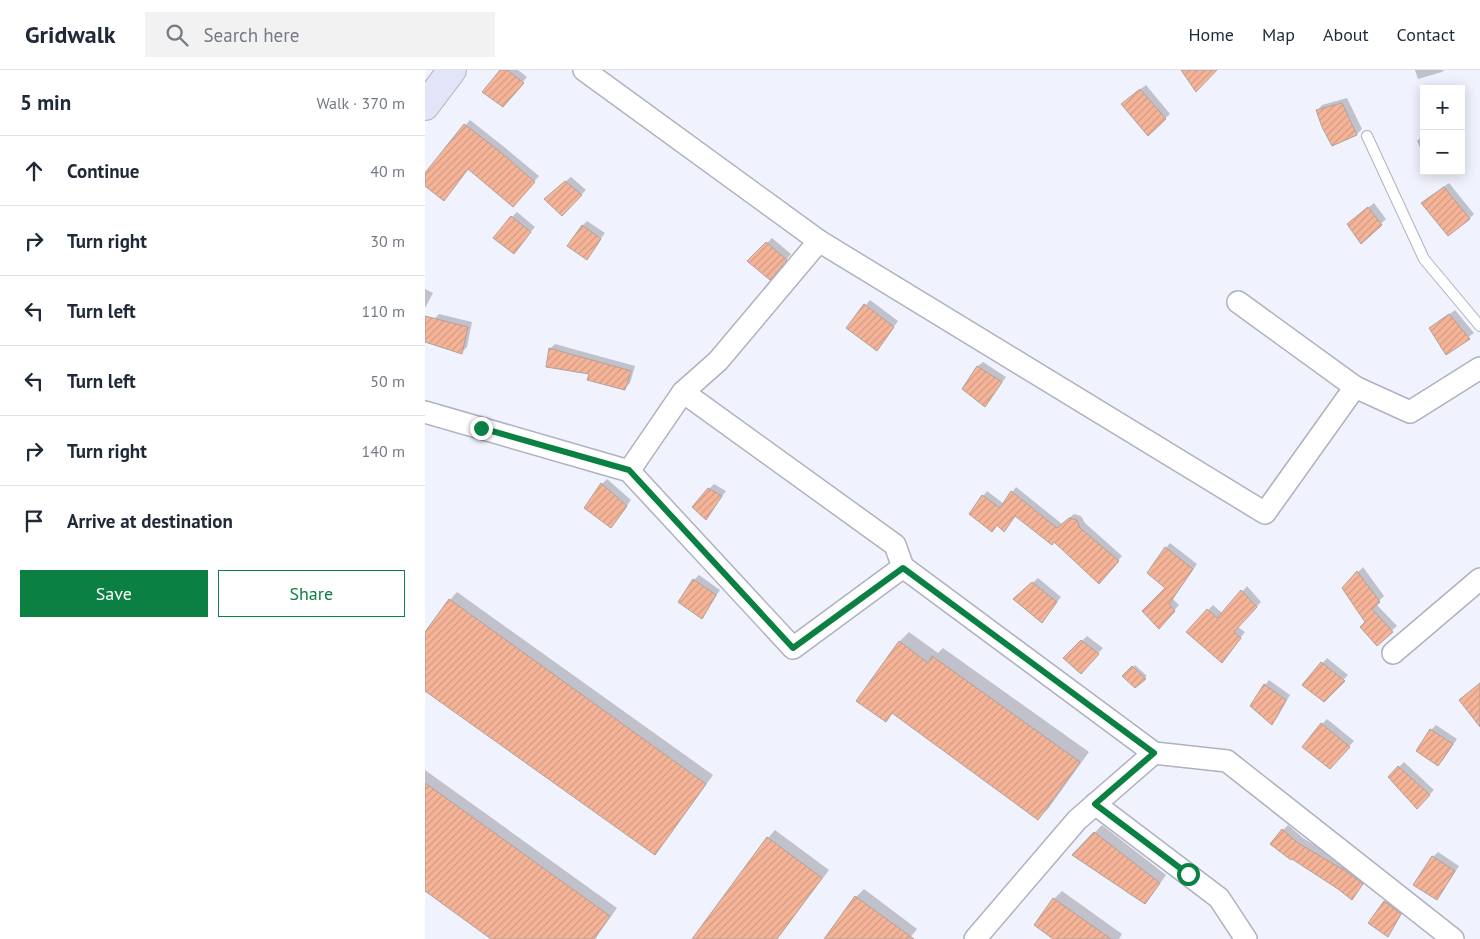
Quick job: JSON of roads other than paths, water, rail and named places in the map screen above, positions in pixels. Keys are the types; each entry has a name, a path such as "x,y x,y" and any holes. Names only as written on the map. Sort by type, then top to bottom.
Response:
{"street":[{"path":"425,106 447,70"},
{"path":"584,70 819,241 1265,513 1355,387"},
{"path":"629,470 683,392 718,362 819,241"},
{"path":"1239,302 1355,387 1410,412 1480,368"},
{"path":"683,392 895,545 903,568 1154,753 1227,761 1453,939"},
{"path":"425,412 629,470 793,648 903,568"},
{"path":"1393,653 1480,579"},
{"path":"975,939 1077,820 1154,753"},
{"path":"1095,804 1219,898 1246,939"}],"lane":[{"path":"1367,136 1424,259 1480,326"}]}
